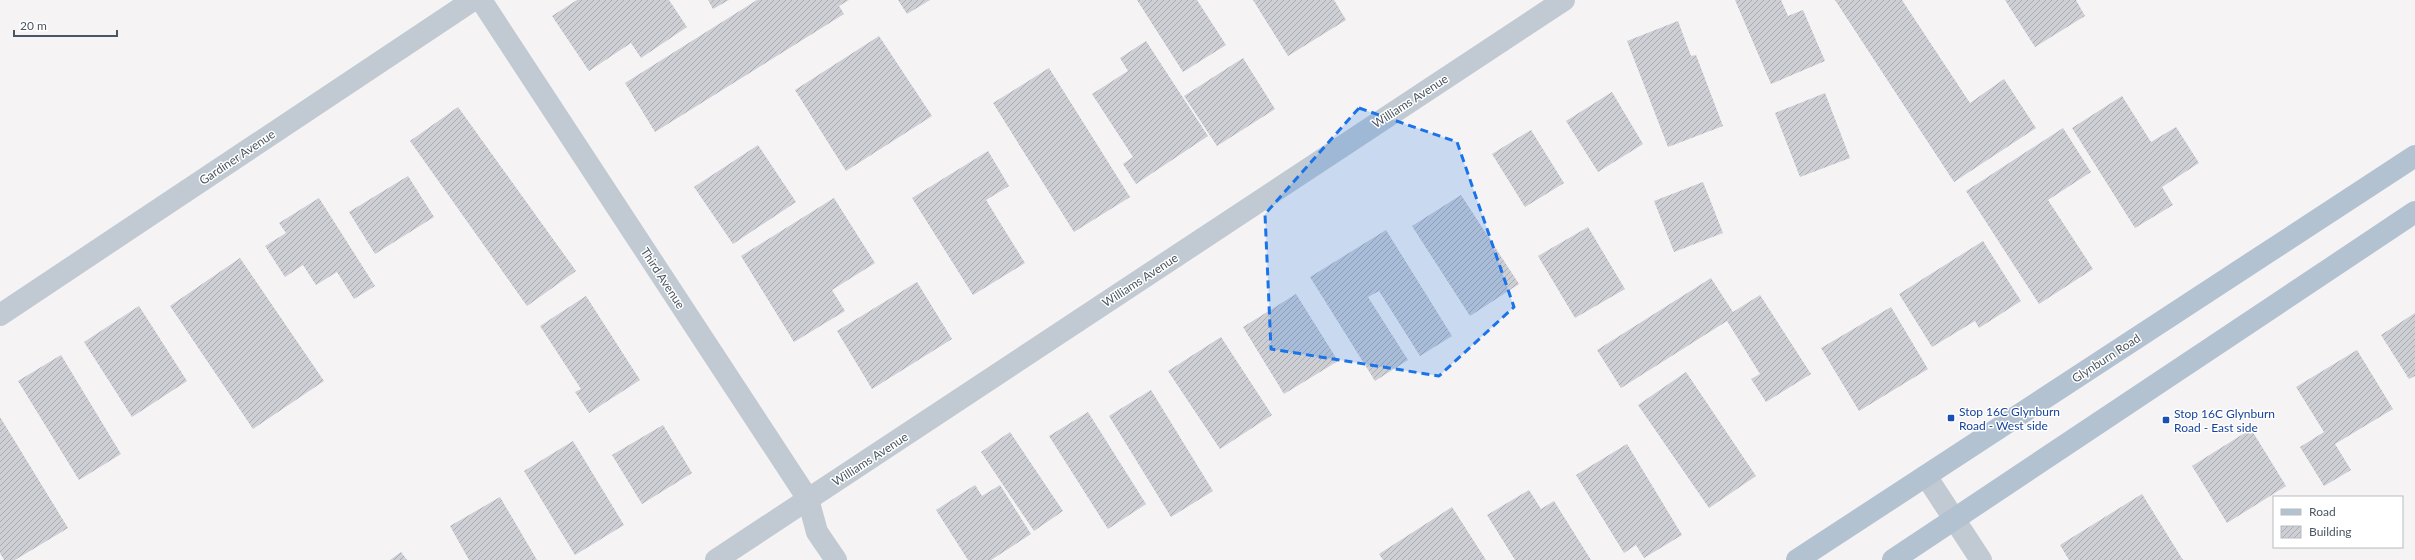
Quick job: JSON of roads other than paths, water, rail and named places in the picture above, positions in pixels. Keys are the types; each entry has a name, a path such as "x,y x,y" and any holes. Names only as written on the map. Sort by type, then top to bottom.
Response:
{"main road":[{"name":"Glynburn Road","path":"1797,560 2415,156"},
{"path":"1894,560 2415,212"}],"street":[{"name":"Gardiner Avenue","path":"0,315 473,0"},
{"name":"Third Avenue","path":"481,0 808,499 817,532 836,560"},
{"name":"Williams Avenue","path":"716,560 1564,0"},
{"path":"1926,476 1981,560"}],"place":[{"name":"Stop 16C Glynburn Road - West side","path":"1951,418"},
{"name":"Stop 16C Glynburn Road - East side","path":"2166,420"}]}
